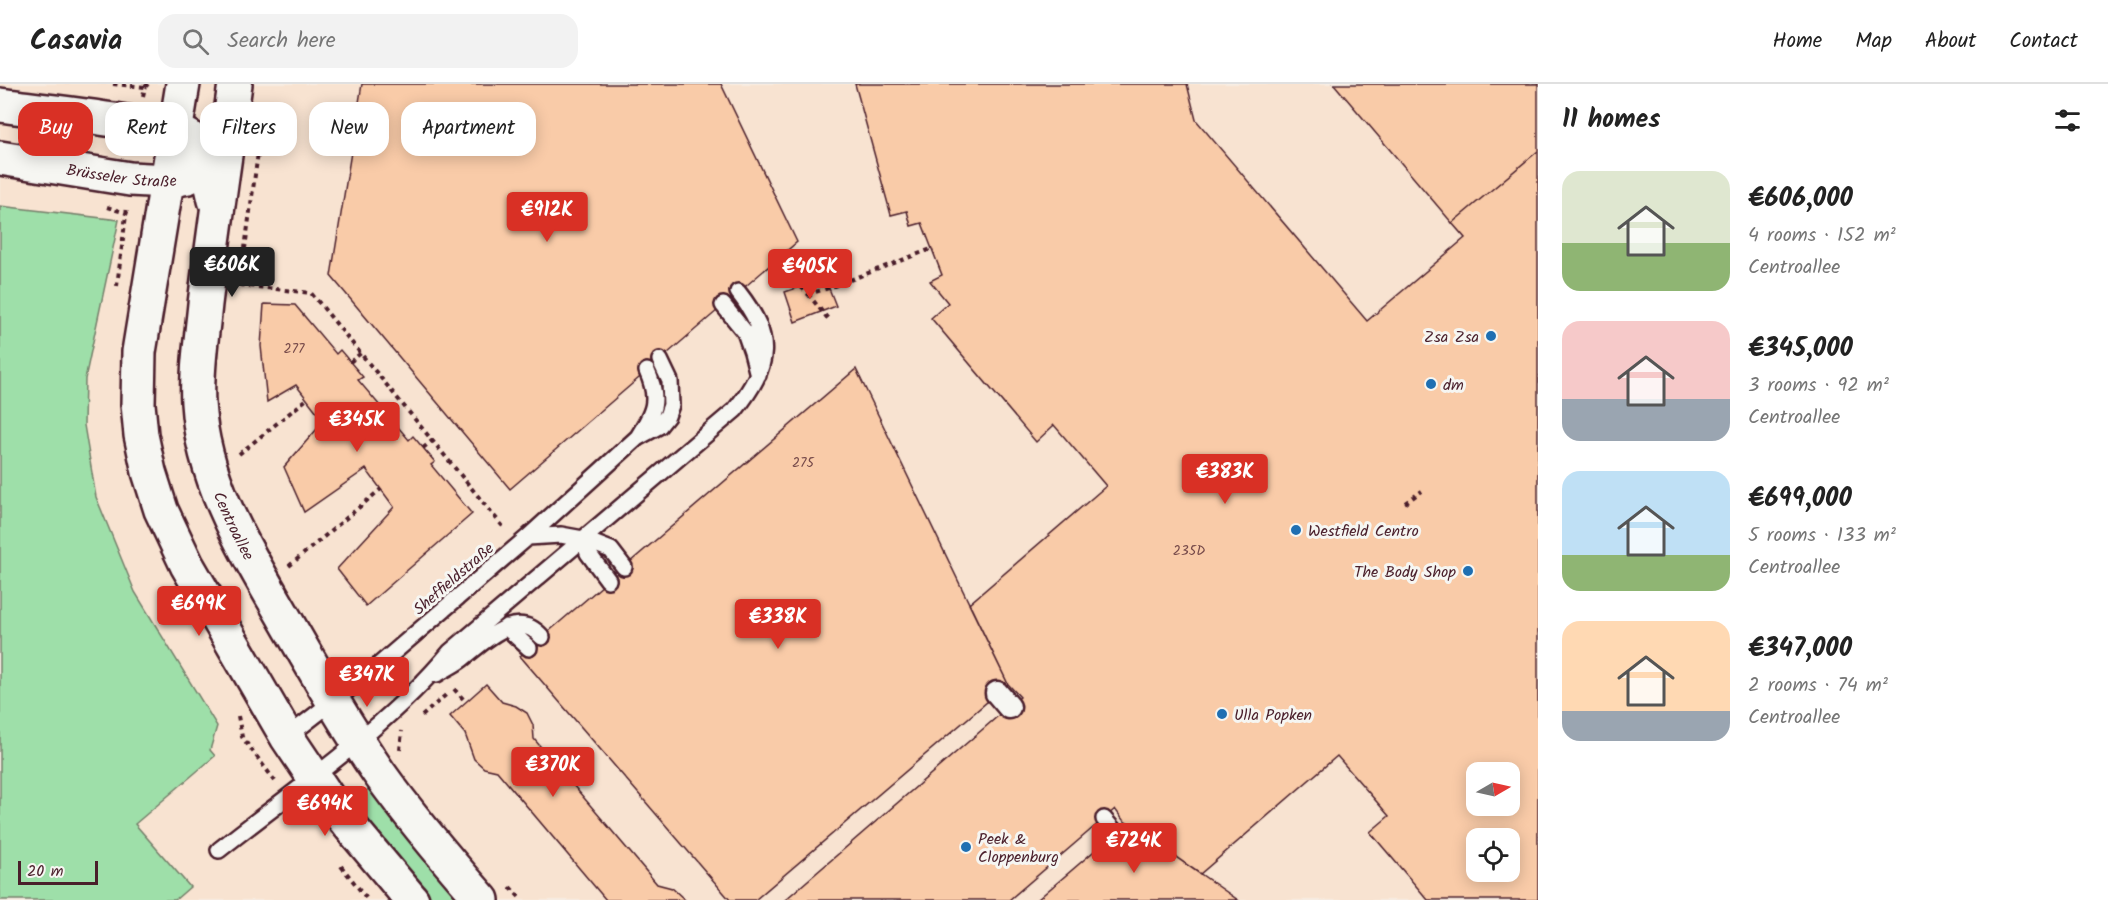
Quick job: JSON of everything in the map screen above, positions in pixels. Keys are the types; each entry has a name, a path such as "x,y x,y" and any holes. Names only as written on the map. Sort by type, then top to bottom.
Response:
{"street":[{"path":"180,102 183,84"},
{"name":"Centroallee","path":"230,102 234,84"},
{"path":"0,105 105,121"},
{"path":"188,136 200,148"},
{"path":"170,156 142,326 138,369 141,435 149,472 161,510 187,566 312,777 334,807 412,900"},
{"name":"Brüsseler Straße","path":"0,158 130,179 166,181 178,180 195,174 216,156"},
{"name":"Centroallee","path":"217,156 217,210 198,372 198,403 206,453 219,496 234,528 358,741 407,811 482,900"}],"lane":[{"path":"219,850 358,741 427,680 450,652 735,410 751,391 764,355 764,337 753,311 738,292"},
{"path":"723,305 745,332 758,375"},
{"name":"Sheffieldstraße","path":"287,737 361,680 523,541 637,438 659,426 667,416 671,405 670,381 660,360"},
{"name":"Sheffieldstraße","path":"637,438 652,415 655,399 654,387 647,371"},
{"path":"523,541 561,535 583,539 610,550 624,567"},
{"path":"583,539 588,553 609,580"},
{"path":"427,680 459,661 506,627 527,625 536,629 543,637"},
{"path":"506,627 530,648"},
{"path":"1104,819 1116,833"}],"path":[{"path":"113,84 144,87"},
{"path":"238,294 257,156"},
{"path":"808,294 931,249"},
{"path":"776,261 808,294 828,320"},
{"path":"240,285 311,293 433,440 523,541"},
{"path":"350,362 361,353"},
{"path":"237,445 239,454 307,399"},
{"path":"423,448 433,440"},
{"path":"289,566 381,489"},
{"path":"1405,503 1422,491"},
{"path":"286,560 294,575"},
{"path":"420,717 455,688 465,702"},
{"path":"238,715 242,737 280,788"},
{"path":"394,757 400,750 403,732 411,724"},
{"path":"399,727 403,732"}],"shaded area":[{"path":"0,84 1538,84 1538,900 0,900"}],"green space":[{"path":"0,206 119,220 85,379 84,425 96,497 135,592 217,726 210,750 215,756 135,824 190,887 175,900 0,900"},
{"path":"373,786 468,900 432,900 350,803"}],"building":[{"path":"362,84 721,84 797,242 510,489 331,276 350,156 389,156 389,102 359,102"},
{"name":"Westfield Centro","path":"855,84 1187,84 1196,120 1367,321 1465,238 1452,223 1538,151 1538,900 1428,900 1370,832 1389,816 1337,756 1200,874 1123,820 1115,809 1009,900 785,900 1020,697 1008,684 969,604 1106,486 1054,425 1036,442 931,318 948,303 930,281 942,275 922,223 911,226 907,211 891,215"},
{"path":"1334,84 1538,84 1538,151 1452,223"},
{"path":"825,278 836,306 795,322 785,292"},
{"path":"264,304 295,305 336,354 340,350 363,377 358,380 409,440 413,436 435,462 431,465 472,514 366,606 337,569 394,507 366,469 304,512 284,467 324,421 296,385 267,402 261,346"},
{"path":"856,369 1008,684 755,900 730,900 520,656"},
{"path":"486,684 502,702 516,706 527,713 533,725 534,739 657,884 672,888 685,900 606,900 497,771 484,768 474,759 465,734 450,716"},
{"path":"1127,823 1238,900 1037,900"}],"place":[{"name":"Zsa Zsa","path":"1491,336"},
{"name":"dm","path":"1431,384"},
{"name":"Westfield Centro","path":"1296,530"},
{"name":"The Body Shop","path":"1468,571"},
{"name":"Ulla Popken","path":"1222,714"},
{"name":"Peek & Cloppenburg","path":"966,847"}]}
